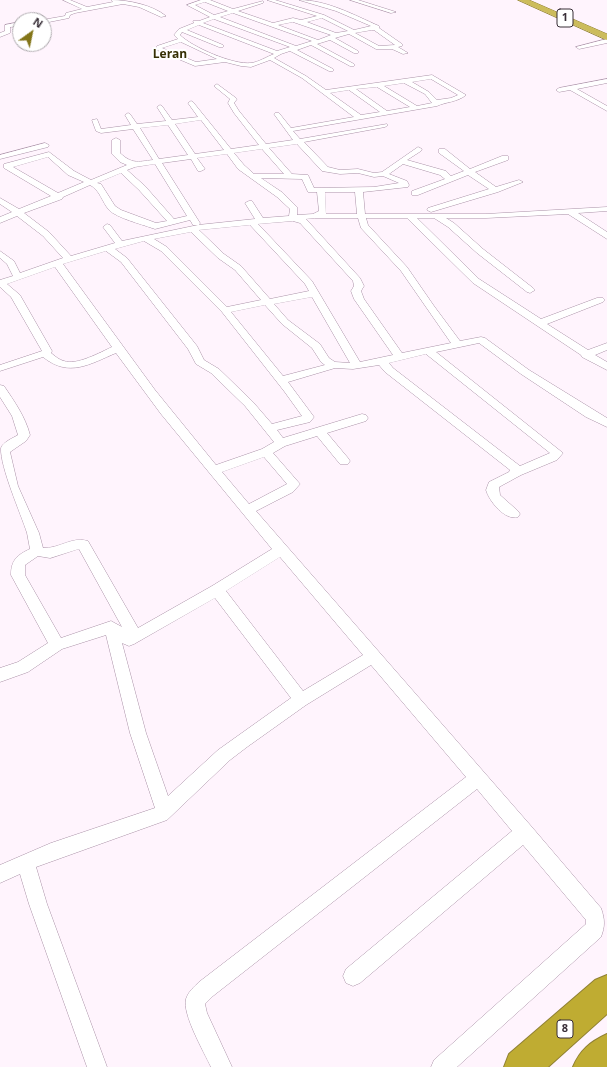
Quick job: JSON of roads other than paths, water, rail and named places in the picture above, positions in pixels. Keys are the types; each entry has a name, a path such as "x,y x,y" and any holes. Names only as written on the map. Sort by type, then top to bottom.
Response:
{"highway":[{"name":"1","path":"522,0 607,36"},
{"name":"1","path":"527,0 607,36"},
{"name":"8","path":"522,1067 607,992"},
{"path":"591,1067 607,1052"}],"street":[{"path":"66,0 87,9"},
{"path":"323,74 331,70 294,48 231,22 214,17 190,5 206,0 314,42 352,65"},
{"path":"243,1 261,2 291,0"},
{"path":"272,1 322,16 352,31 379,49 400,45 375,28 376,26 338,10 302,0"},
{"path":"352,0 393,12"},
{"path":"52,20 67,17 69,13 103,6 116,1 126,2 152,10 163,16"},
{"path":"95,2 103,6"},
{"path":"261,2 214,17 177,33 181,40 236,64 246,65 256,64 278,55 277,53 352,31 375,28"},
{"path":"302,22 338,10"},
{"path":"273,25 293,20 302,22 333,37 356,52"},
{"path":"190,21 277,53"},
{"path":"0,35 8,32 3,25"},
{"path":"181,30 221,46"},
{"path":"181,40 161,46 159,49 195,64 226,60"},
{"path":"579,47 607,41"},
{"path":"393,47 405,53"},
{"path":"270,58 304,77 360,118"},
{"path":"304,77 314,74"},
{"path":"290,130 434,105 437,104 436,102 452,100 463,95 434,77 324,92"},
{"path":"406,81 427,93 436,102"},
{"path":"559,90 607,81"},
{"path":"590,84 602,89"},
{"path":"379,85 416,108"},
{"path":"217,86 234,99 231,103 236,112 289,176"},
{"path":"350,88 386,113"},
{"path":"571,88 607,109"},
{"path":"192,102 241,167 285,199 294,208 293,218"},
{"path":"160,107 201,169"},
{"path":"277,114 325,169 344,172 358,171 374,175 384,174 404,183 404,186 415,193 480,251 530,290"},
{"path":"128,115 192,217 196,229 221,256 238,268 289,327 316,346 329,364 358,365 475,340 482,340 525,372 590,414 607,423"},
{"path":"95,120 100,131 204,118"},
{"path":"0,220 133,165 264,147 385,125"},
{"path":"116,140 116,154 123,160 133,165"},
{"path":"0,157 45,145"},
{"path":"384,174 418,149"},
{"path":"442,150 468,172 496,190"},
{"path":"7,166 49,154 71,173 99,187 112,208 118,212 155,226 192,217"},
{"path":"415,193 505,158"},
{"path":"0,161 59,196"},
{"path":"402,161 442,173 450,179"},
{"path":"122,170 134,178 158,207 173,222"},
{"path":"344,172 356,190 360,216 364,226 404,269 430,308 457,344"},
{"path":"252,176 289,176 293,178 304,177 312,190 356,190 404,186"},
{"path":"0,283 69,259 145,238 196,229 315,216 424,216 430,207 496,190 519,182"},
{"path":"315,216 323,212 321,190"},
{"path":"0,200 19,212 58,245 69,259"},
{"path":"249,203 256,222 316,293 358,365"},
{"path":"430,207 486,216 607,209"},
{"path":"571,212 607,236"},
{"path":"409,216 476,281 607,367"},
{"path":"293,218 302,221 357,280 359,286 356,291 359,299 398,357"},
{"path":"107,227 120,244"},
{"path":"145,238 164,249 225,310 281,380 308,417 270,428"},
{"path":"108,248 124,260 193,348 200,362 215,371 249,404 281,443"},
{"path":"0,254 11,263 18,277"},
{"path":"57,263 90,308 117,349 164,410 372,657 526,832 594,915 596,923 594,930 441,1067"},
{"path":"0,283 15,295 47,351 46,353 55,361 64,365 70,365 86,361 117,349"},
{"path":"225,310 316,293"},
{"path":"540,323 600,300"},
{"path":"586,354 607,346"},
{"path":"428,350 558,453 553,457 517,472 493,485 492,488 494,497 514,514"},
{"path":"0,368 46,353"},
{"path":"382,361 389,370 514,467 517,472"},
{"path":"281,380 335,365"},
{"path":"0,388 17,415 24,435 4,452 12,486 33,532 37,551"},
{"path":"215,470 266,452 281,443 362,418"},
{"path":"320,432 344,461"},
{"path":"247,510 289,489 294,484 266,452"},
{"path":"57,646 18,575 17,566 19,562 37,551 49,554 82,544 135,637"},
{"path":"111,626 129,640 217,590 282,550"},
{"path":"217,590 301,700"},
{"path":"0,675 23,667 57,646 111,626"},
{"path":"111,626 138,733 165,811"},
{"path":"0,874 51,852 158,816 224,755 301,700 372,657"},
{"path":"222,1067 197,1014 195,1001 206,989 478,779"},
{"path":"353,976 526,832"},
{"path":"26,862 38,904 97,1067"}],"district":[{"name":"Leran","path":"170,55"}]}
